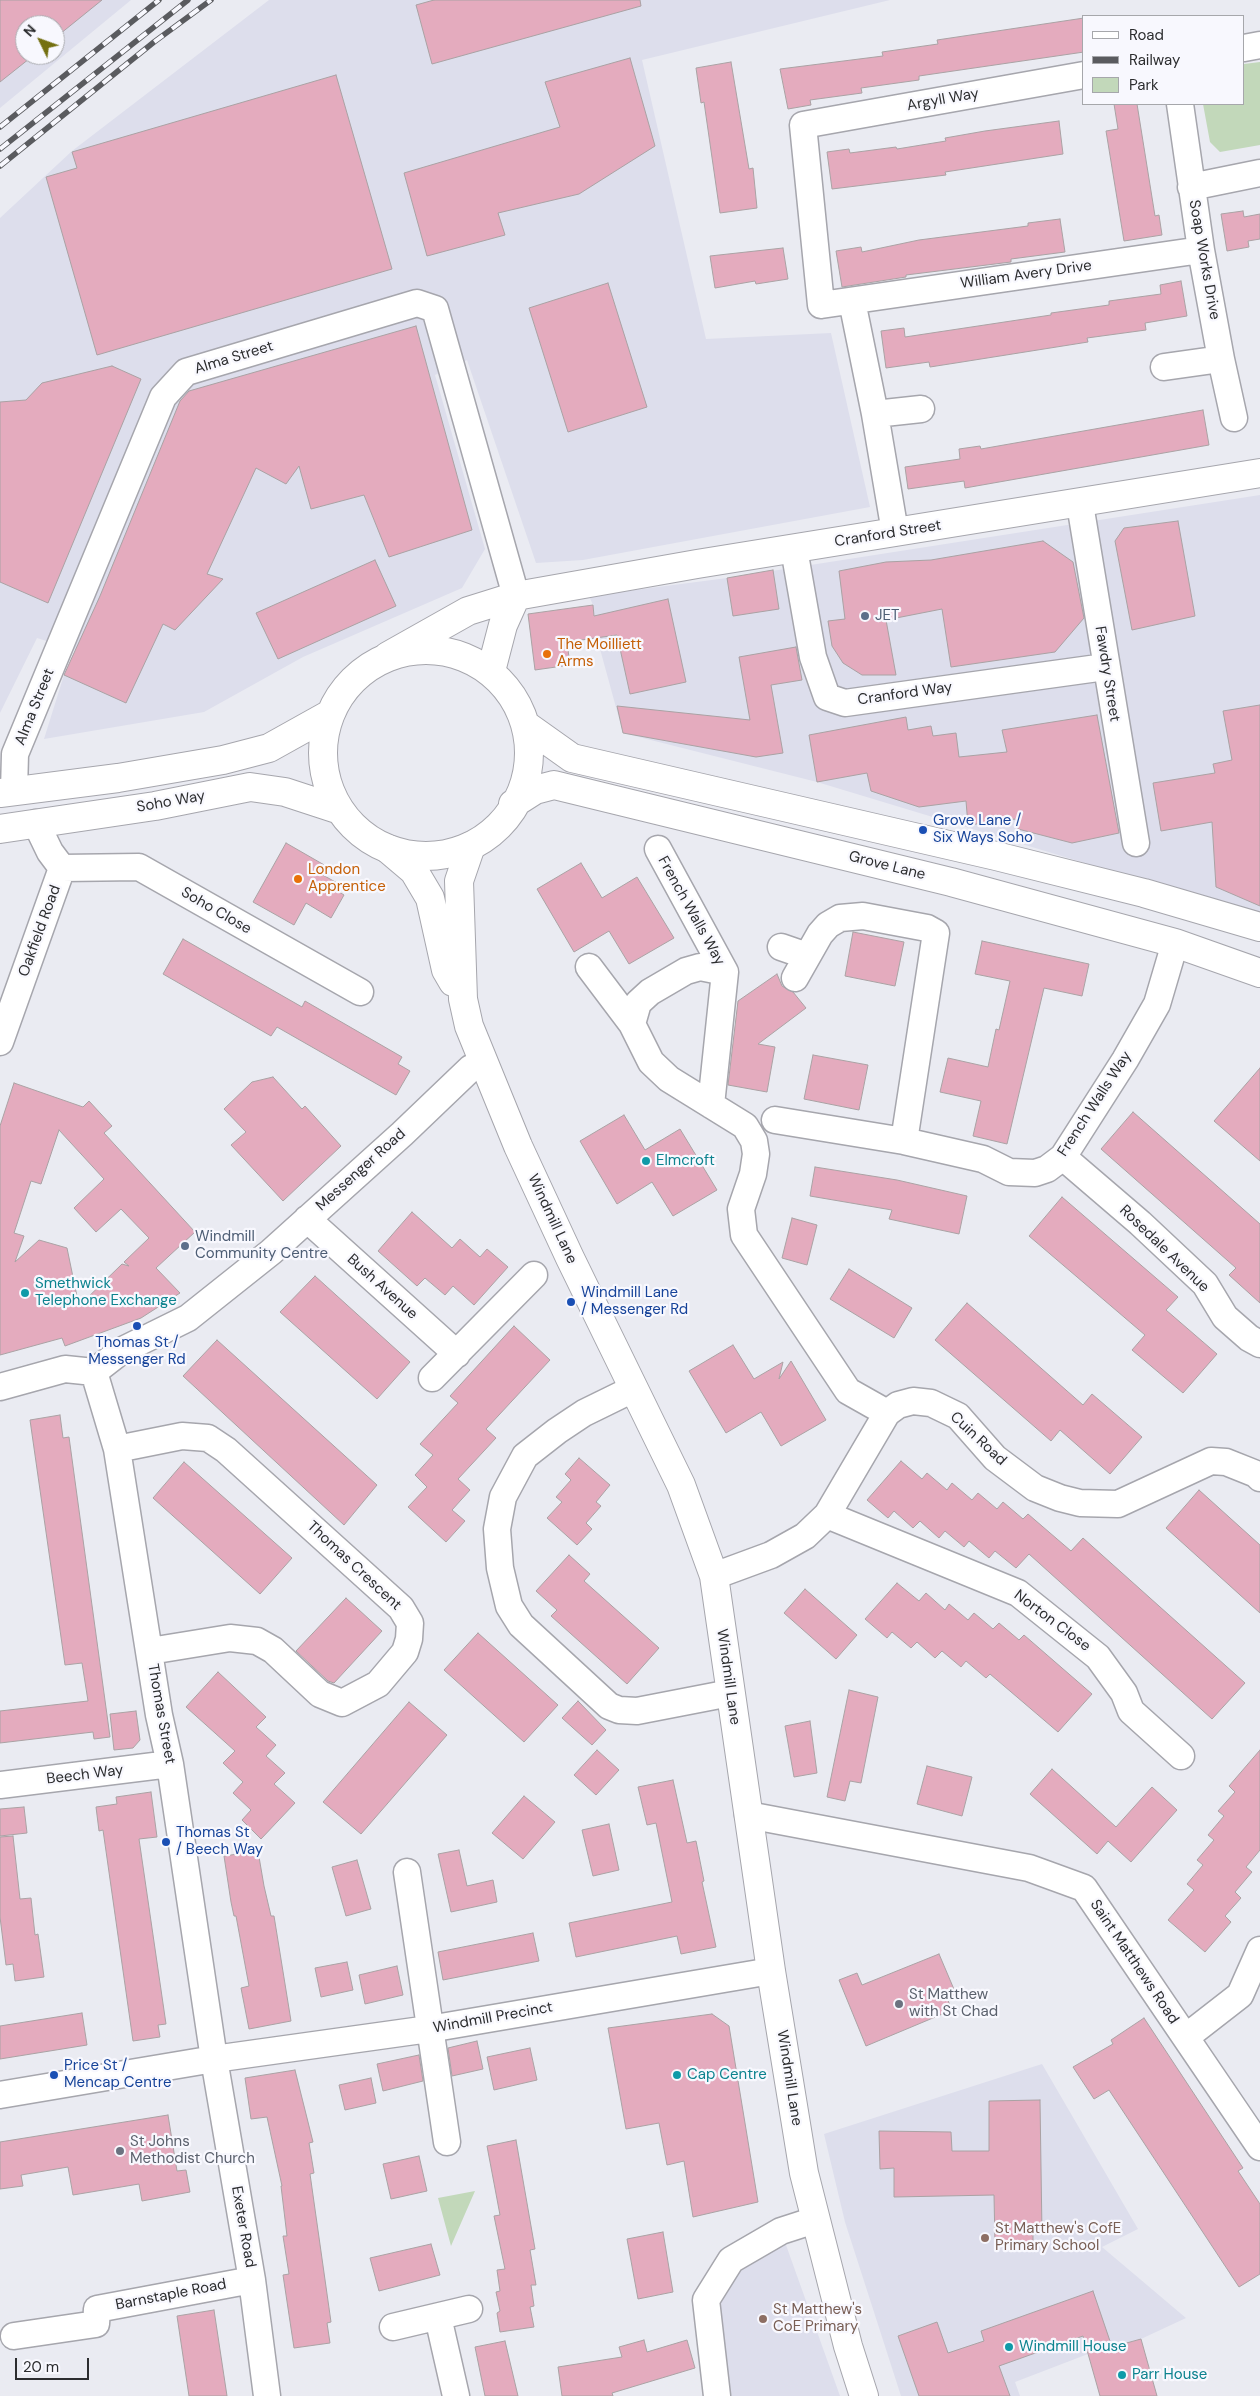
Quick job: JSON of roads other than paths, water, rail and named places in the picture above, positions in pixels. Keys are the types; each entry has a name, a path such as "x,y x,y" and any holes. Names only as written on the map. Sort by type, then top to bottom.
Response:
{"main road":[{"name":"Cranford Street","path":"330,714 360,673 468,611 516,596 584,582 1080,504 1260,473"},
{"path":"491,671 503,625 516,596"},
{"path":"330,714 323,743 325,776 340,810 364,836 388,849 422,856 446,854 471,846 488,836 502,823 526,779 530,756 527,726 513,695 491,671 465,656 443,650 412,650 388,656"},
{"path":"7,792 118,778 223,760 269,748 330,714"},
{"path":"527,726 572,758 1006,858 1144,893 1260,927"},
{"name":"Grove Lane","path":"513,804 535,790 554,785 951,882 1175,943 1260,973"},
{"name":"Soho Way","path":"0,829 155,806 250,787 285,792 340,810"},
{"name":"Windmill Lane","path":"471,846 459,882 463,999 469,1026 518,1146 633,1389 681,1485 714,1576 771,1970 804,2173 848,2346 864,2396"},
{"name":"Windmill Lane","path":"388,849 414,870 430,898 446,970 463,999"}],"street":[{"path":"1245,48 1260,46"},
{"name":"Argyll Way","path":"803,125 1082,74"},
{"name":"Soap Works Drive","path":"1180,105 1201,250 1234,418"},
{"name":"William Avery Drive","path":"803,125 822,305 1201,250"},
{"path":"1191,187 1260,173"},
{"path":"852,301 895,532"},
{"name":"Alma Street","path":"7,792 15,754 163,397 186,372 417,303 434,309 516,596"},
{"path":"1164,368 1221,359"},
{"path":"874,414 921,409"},
{"name":"Fawdry Street","path":"1080,504 1105,667 1136,843"},
{"name":"Cranford Way","path":"794,549 813,657 826,698 845,702 1105,667"},
{"name":"Oakfield Road","path":"0,1042 62,868 50,852 36,823"},
{"name":"French Walls Way","path":"658,849 725,972 711,1105"},
{"name":"Soho Close","path":"62,868 139,867 360,992"},
{"path":"781,947 801,967 820,934 828,925 840,918 863,916 927,928 936,933 904,1140"},
{"name":"French Walls Way","path":"725,972 700,967 686,971 650,992 638,1003 632,1024 651,1062 669,1079 711,1105 759,1122 904,1140 983,1159 1009,1172 1035,1173 1047,1169 1062,1157 1125,1060 1157,1004 1175,943"},
{"path":"589,967 632,1024"},
{"name":"Messenger Road","path":"94,1372 121,1351 188,1318 243,1276 308,1219 471,1068 483,1064"},
{"path":"714,1576 771,1555 805,1536 827,1515 887,1413 848,1391 744,1235 741,1209 753,1174 756,1154 754,1141 759,1122"},
{"name":"Rosedale Avenue","path":"1062,1157 1140,1223 1205,1284 1225,1317 1249,1338 1260,1344"},
{"name":"Bush Avenue","path":"308,1219 457,1354"},
{"path":"432,1378 534,1274"},
{"path":"0,1387 65,1370 94,1372"},
{"name":"Thomas Street","path":"94,1372 117,1449 159,1715 170,1764 214,2059"},
{"path":"633,1389 584,1413 526,1456 504,1497 497,1529 500,1568 509,1606 521,1625 609,1706 620,1710 637,1711 730,1693"},
{"name":"Cuin Road","path":"887,1413 898,1405 913,1401 931,1402 958,1416 995,1458 1036,1488 1060,1498 1080,1503 1118,1504 1211,1461 1226,1462 1256,1474 1260,1478"},
{"name":"Thomas Crescent","path":"117,1449 182,1436 208,1438 226,1450 401,1608 410,1623 409,1639 405,1652 378,1684 342,1702 320,1694 274,1650 257,1641 230,1638 150,1651"},
{"name":"Norton Close","path":"827,1515 1018,1593 1098,1657 1124,1693 1131,1711 1181,1756"},
{"name":"Beech Way","path":"0,1785 170,1764"},
{"name":"Saint Matthews Road","path":"748,1815 1029,1868 1084,1888 1260,2147"},
{"path":"407,1872 447,2142"},
{"path":"1186,2037 1240,1995 1260,1950"},
{"name":"Windmill Precinct","path":"0,2095 214,2059 429,2028 771,1970"},
{"name":"Exeter Road","path":"214,2059 252,2280 267,2396"},
{"path":"717,2396 706,2300 731,2260 781,2231 815,2220"},
{"name":"Barnstaple Road","path":"14,2336 96,2324 97,2309 252,2280"},
{"path":"393,2327 470,2309"},
{"path":"438,2317 456,2396"}],"railway":[{"path":"0,127 159,0"},
{"path":"0,149 188,0"},
{"path":"0,166 154,42 211,0"}],"place":[{"name":"JET","path":"865,616"},
{"name":"The Moilliett Arms","path":"547,654"},
{"name":"Grove Lane / Six Ways Soho","path":"923,830"},
{"name":"London Apprentice","path":"298,879"},
{"name":"Elmcroft","path":"646,1161"},
{"name":"Windmill Community Centre","path":"185,1246"},
{"name":"Smethwick Telephone Exchange","path":"25,1293"},
{"name":"Windmill Lane / Messenger Rd","path":"571,1302"},
{"name":"Thomas St / Messenger Rd","path":"137,1326"},
{"name":"Thomas St / Beech Way","path":"166,1842"},
{"name":"St Matthew with St Chad","path":"899,2004"},
{"name":"Price St / Mencap Centre","path":"54,2075"},
{"name":"Cap Centre","path":"677,2075"},
{"name":"St Johns Methodist Church","path":"120,2151"},
{"name":"St Matthew's CofE Primary School","path":"985,2238"},
{"name":"St Matthew's CoE Primary","path":"763,2319"},
{"name":"Windmill House","path":"1009,2347"},
{"name":"Parr House","path":"1122,2375"}]}
